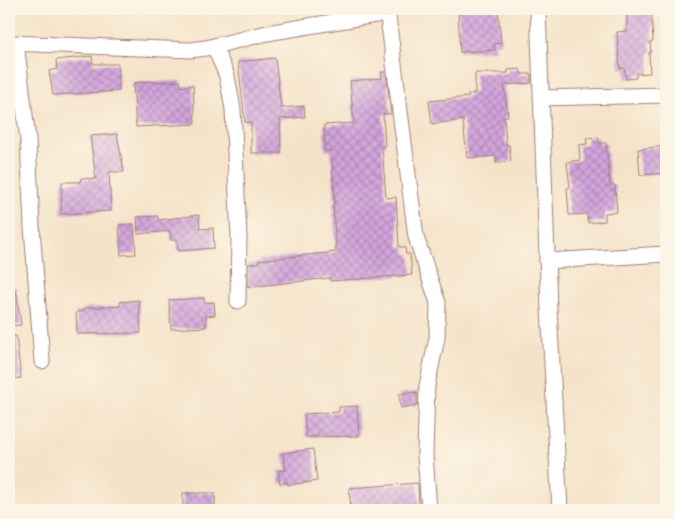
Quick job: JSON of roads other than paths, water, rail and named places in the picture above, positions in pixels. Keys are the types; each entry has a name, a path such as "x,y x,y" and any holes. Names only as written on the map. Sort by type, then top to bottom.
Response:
{"street":[{"path":"538,9 547,261 560,510"},
{"path":"42,361 32,227 28,139 12,43 190,50 267,33 387,11 416,236 438,303 437,338 427,386 425,454 429,510"},
{"path":"214,46 227,76 234,109 240,237 238,301"},
{"path":"542,98 666,95"},
{"path":"547,261 666,254"}]}
